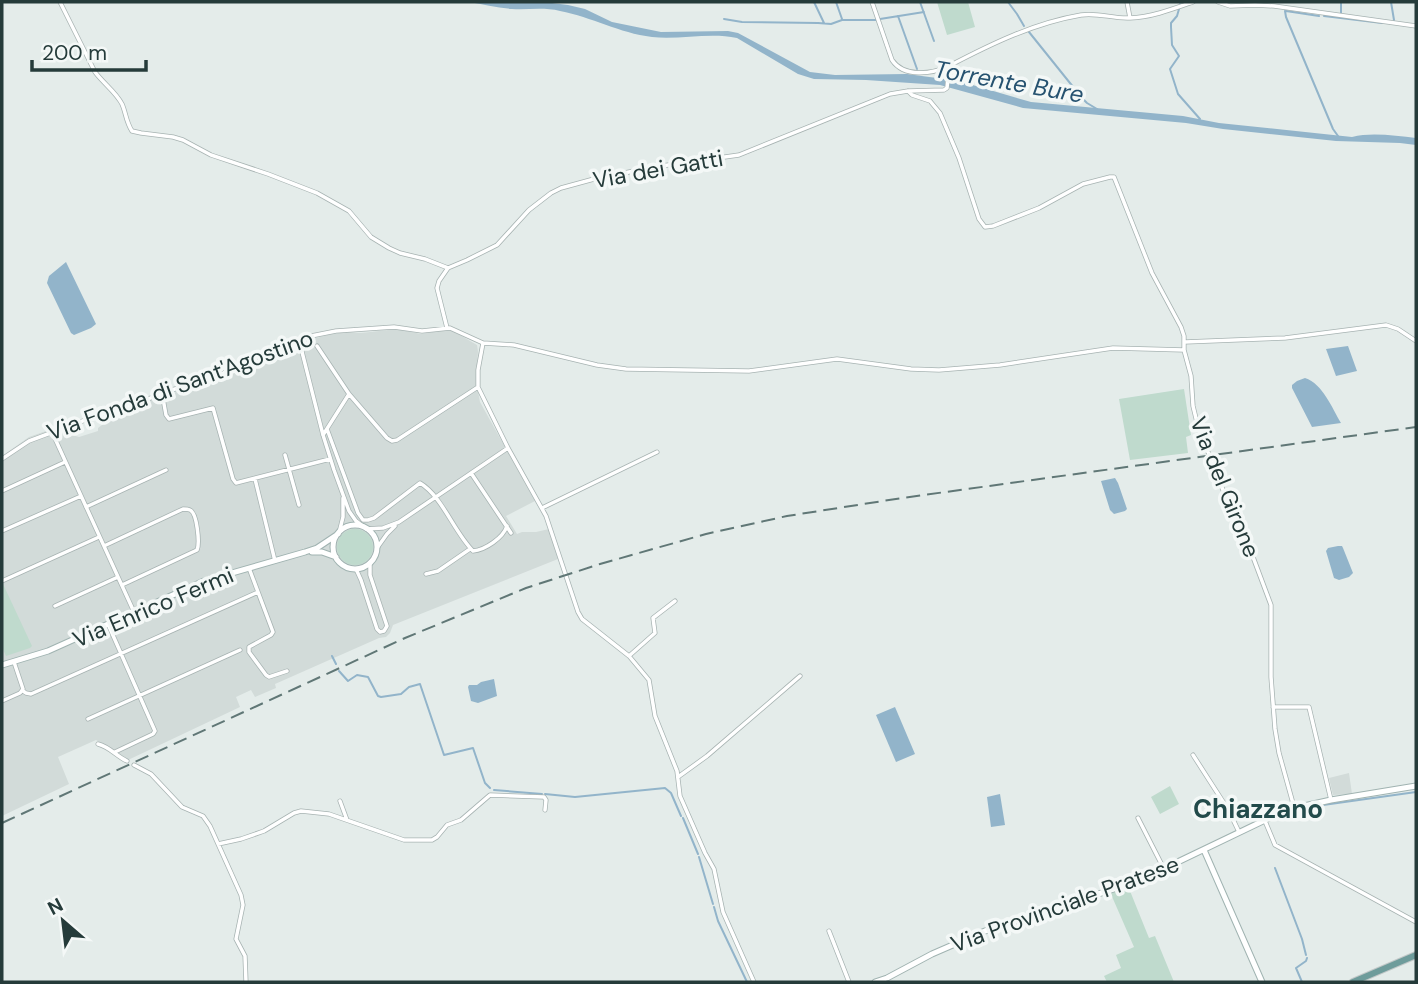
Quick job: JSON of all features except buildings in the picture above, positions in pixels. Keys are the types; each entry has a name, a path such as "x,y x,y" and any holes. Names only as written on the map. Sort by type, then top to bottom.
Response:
{"main road":[{"path":"1353,982 1416,956"}],"street":[{"path":"60,2 95,72 120,101 132,131 183,140 211,155 317,193 349,211 372,237 395,251 448,268 440,279 438,288 447,328 483,343 514,345 615,368 695,370 757,370 837,359 939,370 999,365 1113,348 1184,350"},
{"path":"872,2 892,60 897,67 906,71 929,72 948,66 1032,27 1083,15 1130,18 1193,2"},
{"path":"1127,2 1130,18"},
{"path":"1218,2 1230,6 1274,6 1416,26"},
{"name":"Via dei Gatti","path":"448,268 497,245 528,210 561,188 654,167 739,155 890,94 943,90 947,87 948,66"},
{"name":"Via del Girone","path":"908,91 930,101 938,109 959,158 979,219 985,227 1040,208 1083,184 1114,177 1152,273 1177,318 1184,337 1193,407 1201,439 1228,503 1241,517 1271,605 1271,677 1276,742 1294,807"},
{"path":"1185,342 1285,338 1386,325 1398,329 1416,341"},
{"name":"Via Fonda di Sant'Agostino","path":"2,459 25,442 162,393 206,381 272,349 299,340 336,331 394,327 422,331 447,328"},
{"path":"299,340 323,435 343,495 352,515 374,537 377,548"},
{"path":"483,343 477,373 478,387 546,516 582,620 629,656 649,680 655,716 675,764 680,796 714,869 723,912 754,982"},
{"path":"317,346 349,394 387,438 394,441 478,387"},
{"path":"162,393 169,419 213,408 233,481 238,483 330,459"},
{"path":"323,435 349,394"},
{"path":"327,429 361,519 374,518 420,482 435,498 470,549 481,549 503,534 507,526"},
{"path":"52,432 134,613"},
{"path":"343,495 344,514 333,546 336,557 343,565 356,569 370,562 387,534 399,522 508,448"},
{"path":"542,508 657,452"},
{"path":"285,455 299,505"},
{"path":"2,491 65,462"},
{"path":"86,507 166,470"},
{"path":"471,473 511,533"},
{"path":"255,479 275,561"},
{"path":"2,531 81,496"},
{"path":"104,546 177,512 185,509 192,511 199,541 198,549 122,585"},
{"path":"305,552 317,548 350,526 383,528 399,522"},
{"path":"2,581 99,537"},
{"path":"426,574 438,570 470,549"},
{"path":"305,552 322,552 336,557"},
{"name":"Via Enrico Fermi","path":"2,665 48,651 204,581 305,552"},
{"path":"356,569 377,629 384,631 387,626 371,577 370,562"},
{"path":"249,568 273,633 248,651 269,677 287,671"},
{"path":"55,606 118,577"},
{"path":"23,691 31,694 258,592"},
{"path":"629,656 655,633 653,618 675,601"},
{"path":"108,624 155,731 115,752"},
{"path":"89,719 240,650"},
{"path":"14,662 23,691"},
{"path":"678,777 707,756 800,676"},
{"path":"2,701 23,691"},
{"path":"1273,707 1309,707 1331,800"},
{"path":"98,744 127,761"},
{"path":"1193,755 1229,811 1239,832"},
{"path":"134,765 151,774 183,807 206,818 212,829 243,905 236,934 237,942 245,956 246,982"},
{"name":"Via Provinciale Pratese","path":"875,982 985,931 1112,890 1164,869 1294,807 1416,786"},
{"path":"218,844 264,831 298,811 326,813 400,839 427,841 437,837 447,825 461,820 490,795 544,797 545,810"},
{"path":"340,800 348,820"},
{"path":"1138,818 1164,869"},
{"path":"1265,819 1276,846 1416,922"},
{"path":"1204,850 1262,982"},
{"path":"829,931 849,982"}],"shaded area":[{"path":"397,329 421,334 453,331 477,345 476,381 480,402 535,501 506,516 517,534 549,529 558,559 393,625 386,637 275,684 276,688 255,697 251,690 236,697 240,707 128,760 96,740 58,757 69,784 2,816 2,456 29,437 52,429 79,437 98,431 98,428 118,413 168,394 207,384 285,346 345,332"},
{"path":"1349,773 1352,794 1333,795 1329,778"}],"green space":[{"path":"937,2 968,2 975,27 947,35"},
{"path":"1184,389 1191,435 1186,437 1188,453 1130,460 1119,399"},
{"path":"355,529 368,534 373,547 368,560 355,565 342,560 337,547 342,534"},
{"path":"2,584 32,646 6,656 2,647"},
{"path":"1170,786 1179,804 1160,814 1151,797"},
{"path":"1128,886 1149,938 1155,936 1174,982 1107,982 1104,976 1121,968 1116,955 1134,947 1110,892"}],"water":[{"path":"469,2 544,2 585,9 612,22 661,32 738,33 810,72 835,75 907,74 959,81 1031,102 1183,116 1219,123 1352,137 1376,135 1416,138 1416,145 1336,141 1186,123 1023,108 940,85 814,79 798,74 737,38 652,37 554,10 506,8"},
{"path":"66,262 96,324 74,335 47,283 49,276"},
{"path":"1348,346 1357,371 1336,376 1326,349"},
{"path":"1305,378 1322,391 1341,423 1312,427 1292,388 1297,381"},
{"path":"1115,478 1127,509 1114,514 1110,510 1101,481"},
{"path":"1342,546 1353,573 1339,580 1334,578 1326,551"},
{"path":"494,679 497,696 478,703 471,701 469,685"},
{"path":"895,707 915,754 896,762 876,715"},
{"path":"1000,794 1005,825 991,827 987,797"}],"waterway":[{"path":"814,2 824,23"},
{"path":"836,2 842,19"},
{"path":"920,2 934,41"},
{"path":"1008,2 1024,26"},
{"path":"1341,2 1341,13"},
{"path":"1391,2 1394,20"},
{"path":"1179,9 1171,23 1172,45 1179,56 1170,69 1178,94 1200,119"},
{"path":"1285,11 1338,136"},
{"path":"1286,11 1319,16"},
{"path":"880,19 924,12"},
{"path":"898,16 917,69"},
{"path":"1324,16 1382,23"},
{"path":"724,19 742,22 831,24 842,20 876,20"},
{"name":"Torrente Bure","path":"1029,32 1082,98 1097,109"},
{"path":"332,656 336,664"},
{"path":"339,671 348,681 357,675 368,677 381,697 401,694 409,687 420,684 444,755 473,748 485,783 490,788"},
{"path":"545,794 575,797 665,788 671,793 681,816"},
{"path":"494,790 542,794"},
{"path":"1316,806 1416,792"},
{"path":"683,818 698,854"},
{"path":"699,857 713,904"},
{"path":"1275,868 1306,955"},
{"path":"714,907 747,982"},
{"path":"1302,982 1296,968 1307,958"}],"railway":[{"path":"2,823 405,638 526,588 706,534 787,516 902,498 1416,427"}],"district":[{"name":"Chiazzano","path":"1258,809"}]}
